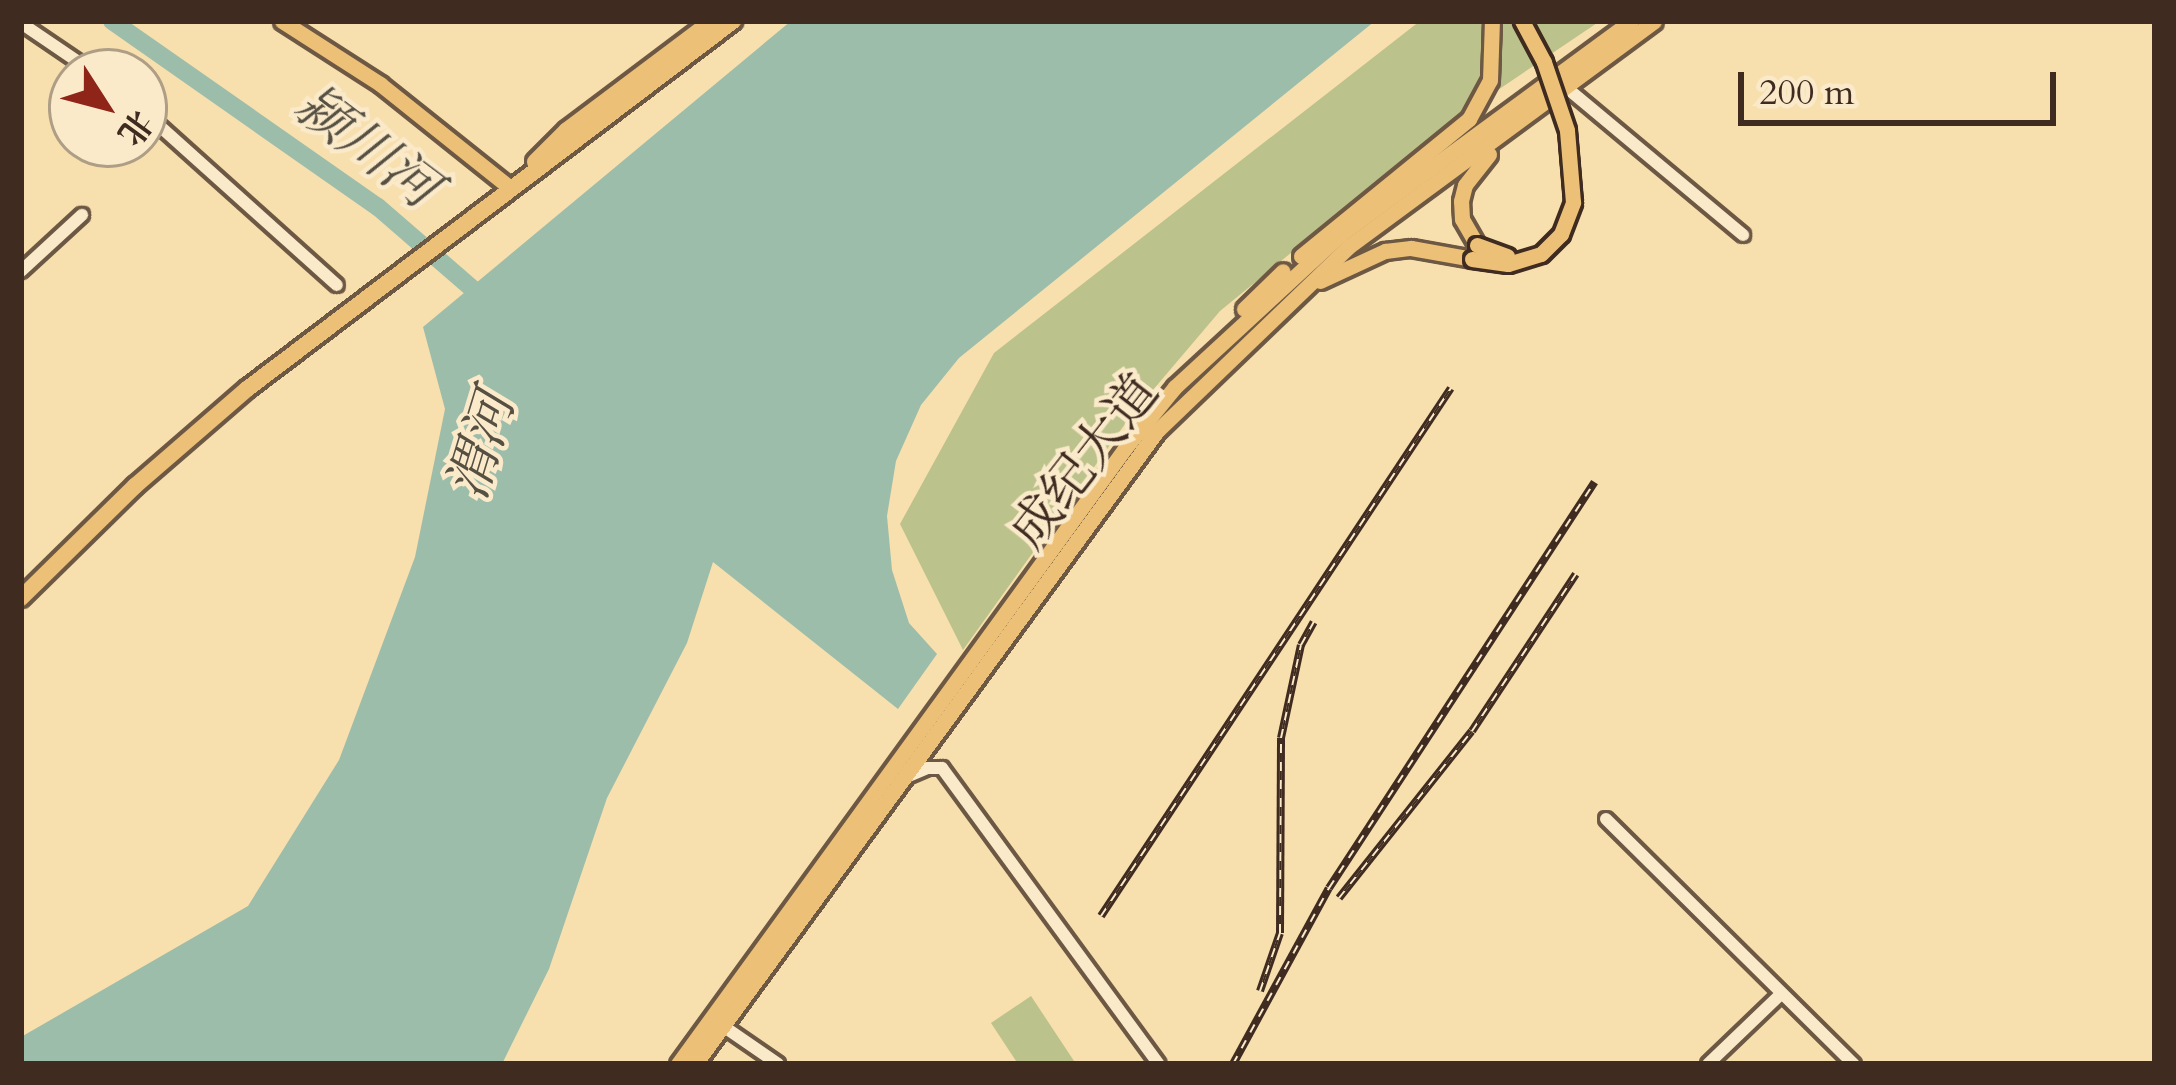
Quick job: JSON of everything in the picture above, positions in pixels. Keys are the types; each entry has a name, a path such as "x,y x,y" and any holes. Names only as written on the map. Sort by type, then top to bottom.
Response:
{"highway":[{"path":"491,205 567,130 712,21"},
{"path":"21,598 135,485 327,328 733,21"}],"main road":[{"path":"282,21 380,84 512,184"},
{"path":"298,21 386,79 512,184"},
{"path":"1217,344 1255,296 1469,119 1490,80 1492,21"},
{"path":"1292,298 1354,261 1385,251 1474,252 1508,264 1541,254 1561,234 1573,202 1567,130 1544,62 1518,21"},
{"name":"成纪大道","path":"678,1064 1126,447 1217,344 1341,234 1631,21"},
{"name":"成纪大道","path":"695,1064 1157,431 1348,247 1654,21"},
{"path":"1474,252 1462,219 1465,185 1512,128"}],"street":[{"path":"21,23 58,48"},
{"path":"1568,88 1742,235"},
{"path":"168,134 337,285"},
{"path":"21,271 82,215"},
{"path":"903,778 927,768 943,769 1159,1064"},
{"path":"1606,819 1854,1064"},
{"path":"1708,1064 1780,995"},
{"path":"723,1026 778,1064"}],"green space":[{"path":"1420,21 1600,21 1452,121 1220,311 1130,417 963,650 900,524 994,353"},
{"path":"1031,996 1076,1064 1018,1064 991,1023"}],"water":[{"name":"渭河","path":"791,21 1375,21 959,358 921,405 896,461 887,516 892,570 909,623 937,654 898,709 713,562 687,643 607,798 549,969 502,1064 21,1064 21,1037 248,906 339,760 415,557 445,409 423,327"}],"waterway":[{"name":"颍川河","path":"112,21 378,207 489,303"}],"railway":[{"path":"1101,916 1451,388"},
{"path":"1233,1064 1329,888 1595,482"},
{"path":"1339,898 1472,731 1576,574"},
{"path":"1260,991 1280,933 1281,738 1301,645 1314,622"}]}
